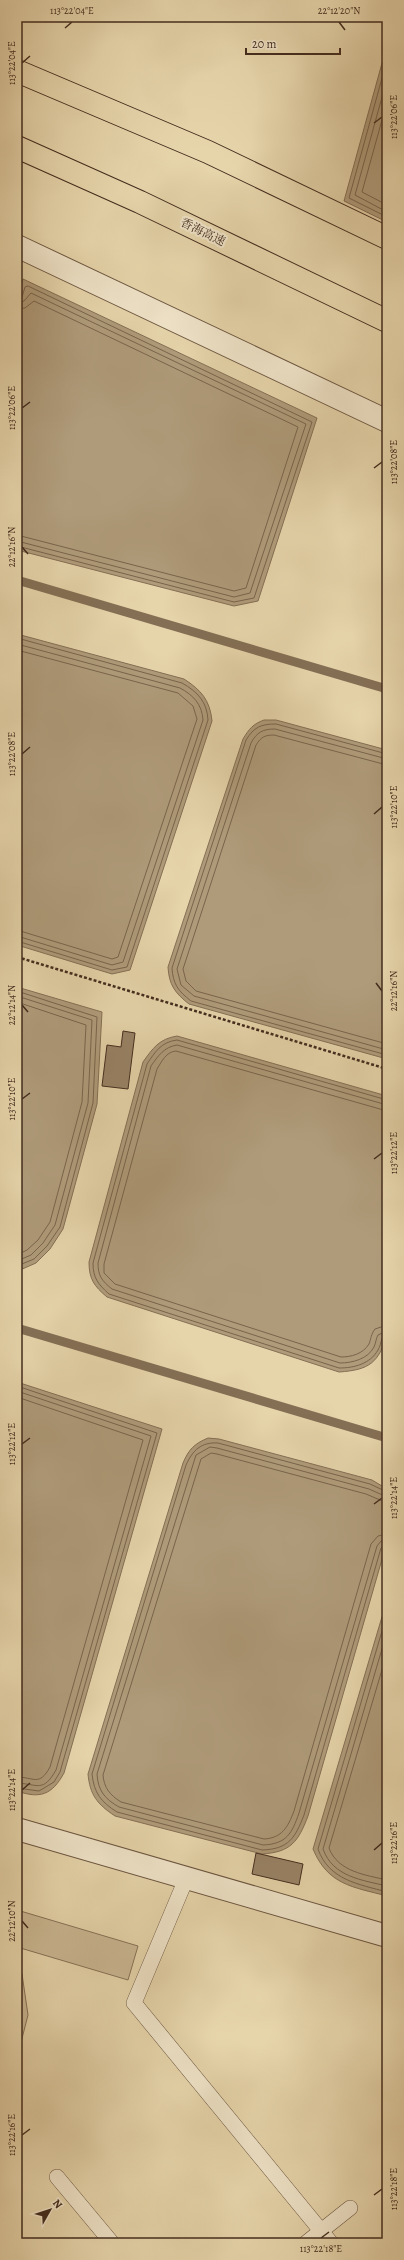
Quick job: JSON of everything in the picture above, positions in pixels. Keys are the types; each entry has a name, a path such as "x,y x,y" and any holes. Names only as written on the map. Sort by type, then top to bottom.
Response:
{"highway":[{"path":"17,71 208,152 387,238"},
{"name":"香海高速","path":"17,147 140,202 387,321"}],"street":[{"path":"17,246 387,421"},
{"path":"17,1829 387,1936"}],"lane":[{"path":"186,1879 134,2003 331,2243"},
{"path":"57,2177 112,2243"},
{"path":"306,2243 350,2208"}],"path":[{"path":"17,957 387,1069"}],"shaded area":[{"path":"17,1910 138,1946 128,1980 17,1947"},
{"path":"17,1963 22,1974 28,2015 17,2058"}],"water":[{"path":"387,45 387,222 344,201"},
{"path":"23,279 317,418 258,601 234,606 17,550 17,301"},
{"path":"17,634 184,679 195,687 207,701 212,721 130,970 112,974 17,945"},
{"path":"264,720 276,720 387,750 387,1059 189,1004 176,992 171,984 168,967 243,739 252,727"},
{"path":"17,987 102,1012 97,1104 63,1229 50,1249 36,1263 20,1270 17,1270"},
{"path":"177,1036 387,1096 387,1334 384,1344 376,1358 365,1367 339,1372 107,1297 93,1282 89,1262 143,1062 157,1045 166,1039"},
{"path":"17,1382 162,1429 64,1773 55,1786 39,1795 32,1795 17,1791"},
{"path":"208,1438 219,1439 372,1480 387,1489 387,1542 308,1816 297,1839 287,1848 272,1853 262,1854 115,1816 99,1803 93,1793 89,1781 88,1774 183,1463 187,1454 192,1448 199,1442"},
{"path":"387,1600 387,1896 343,1883 326,1870 319,1861 313,1849"}],"building":[{"path":"123,1031 135,1033 128,1089 102,1086 107,1045 121,1047"},
{"path":"256,1853 303,1864 299,1885 252,1874"}],"waterway":[{"path":"17,580 387,689"},
{"path":"17,1328 387,1438"}]}
